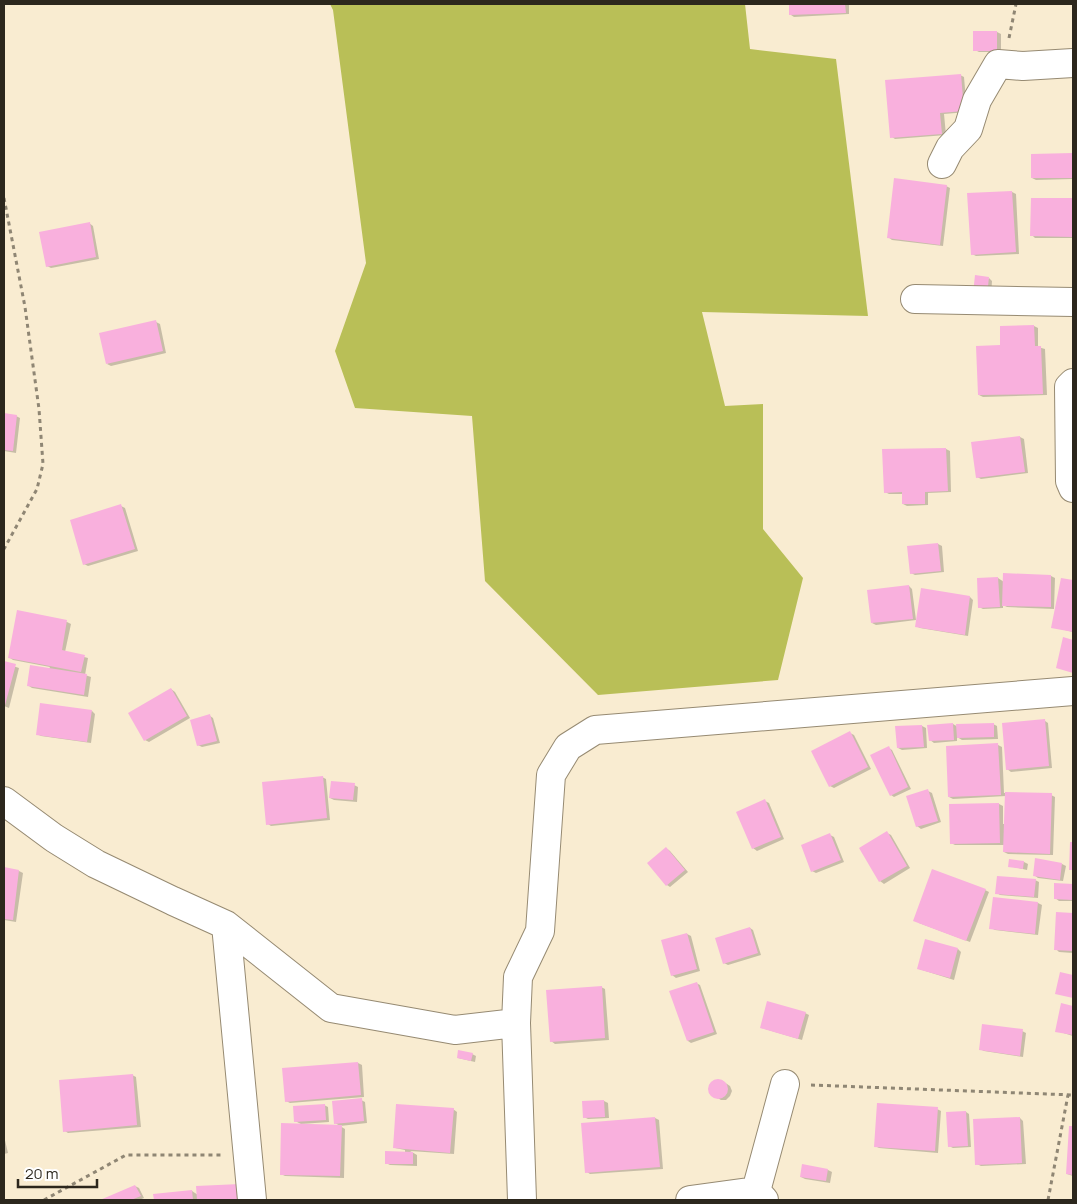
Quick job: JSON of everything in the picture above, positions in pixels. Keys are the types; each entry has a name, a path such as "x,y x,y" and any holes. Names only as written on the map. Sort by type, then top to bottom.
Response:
{"street":[{"path":"942,164 950,148 968,130 976,100 998,64 1023,66 1073,63"},
{"path":"914,299 1073,302"},
{"path":"1073,383 1069,387 1070,481 1073,488"},
{"path":"522,1200 516,1024 518,977 540,931 551,775 568,748 595,730 1073,692"},
{"path":"4,801 54,838 96,864 173,902 226,925 331,1008 455,1030 516,1024"},
{"path":"226,925 252,1200"},
{"path":"690,1200 760,1196 786,1084"}],"path":[{"path":"998,64 1009,37 1016,4"},
{"path":"4,198 26,307 39,409 43,464 37,489 4,549"},
{"path":"786,1084 1073,1096"},
{"path":"1048,1200 1068,1095"},
{"path":"44,1200 126,1155 248,1155"}],"green space":[{"path":"330,4 745,4 750,49 836,59 868,316 702,312 725,406 763,404 763,529 803,578 778,680 598,695 485,581 472,416 355,408 335,351 366,263 333,10"}],"building":[{"path":"789,4 845,4 846,13 789,15"},
{"path":"973,31 997,31 997,51 973,51"},
{"path":"961,74 964,111 940,113 942,134 890,138 885,80"},
{"path":"1073,153 1073,178 1031,178 1031,154"},
{"path":"894,178 947,185 940,245 887,238"},
{"path":"1012,191 1016,252 971,255 967,193"},
{"path":"1031,198 1073,198 1073,237 1030,236"},
{"path":"90,222 96,257 46,267 39,232"},
{"path":"975,275 989,277 987,296 973,294"},
{"path":"156,320 163,351 106,364 99,333"},
{"path":"1034,325 1035,346 1041,346 1043,394 978,395 976,346 1000,345 1000,326"},
{"path":"4,413 17,415 13,451 4,450"},
{"path":"1020,436 1025,472 976,478 971,442"},
{"path":"946,448 948,491 925,492 925,504 902,504 902,492 884,493 882,449"},
{"path":"121,504 135,549 83,565 70,520"},
{"path":"938,543 941,571 910,574 907,546"},
{"path":"1003,573 1051,575 1051,607 1002,606"},
{"path":"998,577 1000,607 978,608 977,578"},
{"path":"1061,578 1073,580 1073,632 1051,628"},
{"path":"909,585 913,619 871,623 867,590"},
{"path":"921,588 970,596 965,635 915,627"},
{"path":"17,610 67,620 62,650 85,655 81,672 8,658"},
{"path":"1063,637 1073,640 1073,673 1056,668"},
{"path":"4,661 16,664 4,709"},
{"path":"30,665 87,674 84,695 27,686"},
{"path":"171,688 187,716 144,741 128,713"},
{"path":"40,703 92,710 87,742 36,735"},
{"path":"210,714 217,741 197,746 190,720"},
{"path":"1045,719 1049,766 1006,770 1002,723"},
{"path":"953,723 954,740 929,741 927,725"},
{"path":"994,723 994,737 957,738 956,724"},
{"path":"922,725 924,747 897,748 895,726"},
{"path":"850,731 868,767 829,787 811,751"},
{"path":"998,743 1001,795 948,797 946,746"},
{"path":"889,746 908,787 890,796 870,755"},
{"path":"323,776 327,818 266,825 262,782"},
{"path":"331,781 355,783 353,800 329,798"},
{"path":"928,789 938,821 916,827 906,796"},
{"path":"1005,792 1052,793 1050,854 1003,852"},
{"path":"765,799 781,837 752,849 736,812"},
{"path":"999,803 1000,843 950,844 949,804"},
{"path":"887,831 907,866 879,882 859,848"},
{"path":"830,833 841,860 811,872 801,845"},
{"path":"1070,842 1073,842 1073,870 1069,870"},
{"path":"666,847 685,870 666,886 647,863"},
{"path":"1035,858 1062,863 1060,880 1033,876"},
{"path":"1009,859 1024,861 1023,869 1008,867"},
{"path":"4,867 19,870 13,920 4,919"},
{"path":"932,869 986,889 966,941 913,921"},
{"path":"997,876 1036,879 1034,897 995,894"},
{"path":"1054,883 1073,884 1073,900 1054,899"},
{"path":"993,897 1038,902 1035,934 989,929"},
{"path":"1056,912 1073,913 1073,951 1054,950"},
{"path":"750,927 758,953 723,964 715,938"},
{"path":"687,933 697,969 671,976 661,940"},
{"path":"925,939 958,948 950,978 917,969"},
{"path":"1060,972 1073,975 1073,998 1055,994"},
{"path":"697,982 714,1032 687,1041 669,991"},
{"path":"602,986 605,1038 550,1042 546,990"},
{"path":"767,1001 806,1012 798,1039 760,1028"},
{"path":"1061,1003 1073,1006 1073,1035 1055,1032"},
{"path":"982,1024 1023,1029 1020,1056 979,1050"},
{"path":"458,1050 473,1053 471,1061 457,1058"},
{"path":"358,1062 361,1095 285,1102 282,1068"},
{"path":"133,1074 137,1125 63,1132 59,1080"},
{"path":"718,1079 725,1082 728,1089 725,1096 718,1099 711,1096 708,1089 711,1082"},
{"path":"362,1098 364,1121 334,1124 332,1101"},
{"path":"604,1100 605,1117 583,1118 582,1101"},
{"path":"877,1103 938,1107 935,1151 874,1147"},
{"path":"325,1104 326,1120 294,1122 293,1106"},
{"path":"396,1104 454,1108 450,1153 393,1148"},
{"path":"966,1111 968,1146 948,1147 946,1112"},
{"path":"655,1117 660,1167 585,1173 581,1123"},
{"path":"1020,1117 1022,1163 975,1165 973,1119"},
{"path":"281,1123 342,1125 340,1176 280,1175"},
{"path":"1069,1126 1073,1126 1073,1175 1066,1174"},
{"path":"385,1151 413,1152 413,1164 385,1164"},
{"path":"802,1164 828,1169 826,1181 800,1177"},
{"path":"240,1184 240,1200 197,1200 196,1186"},
{"path":"135,1185 141,1196 131,1200 100,1200"},
{"path":"192,1190 193,1200 154,1200 153,1194"}]}
